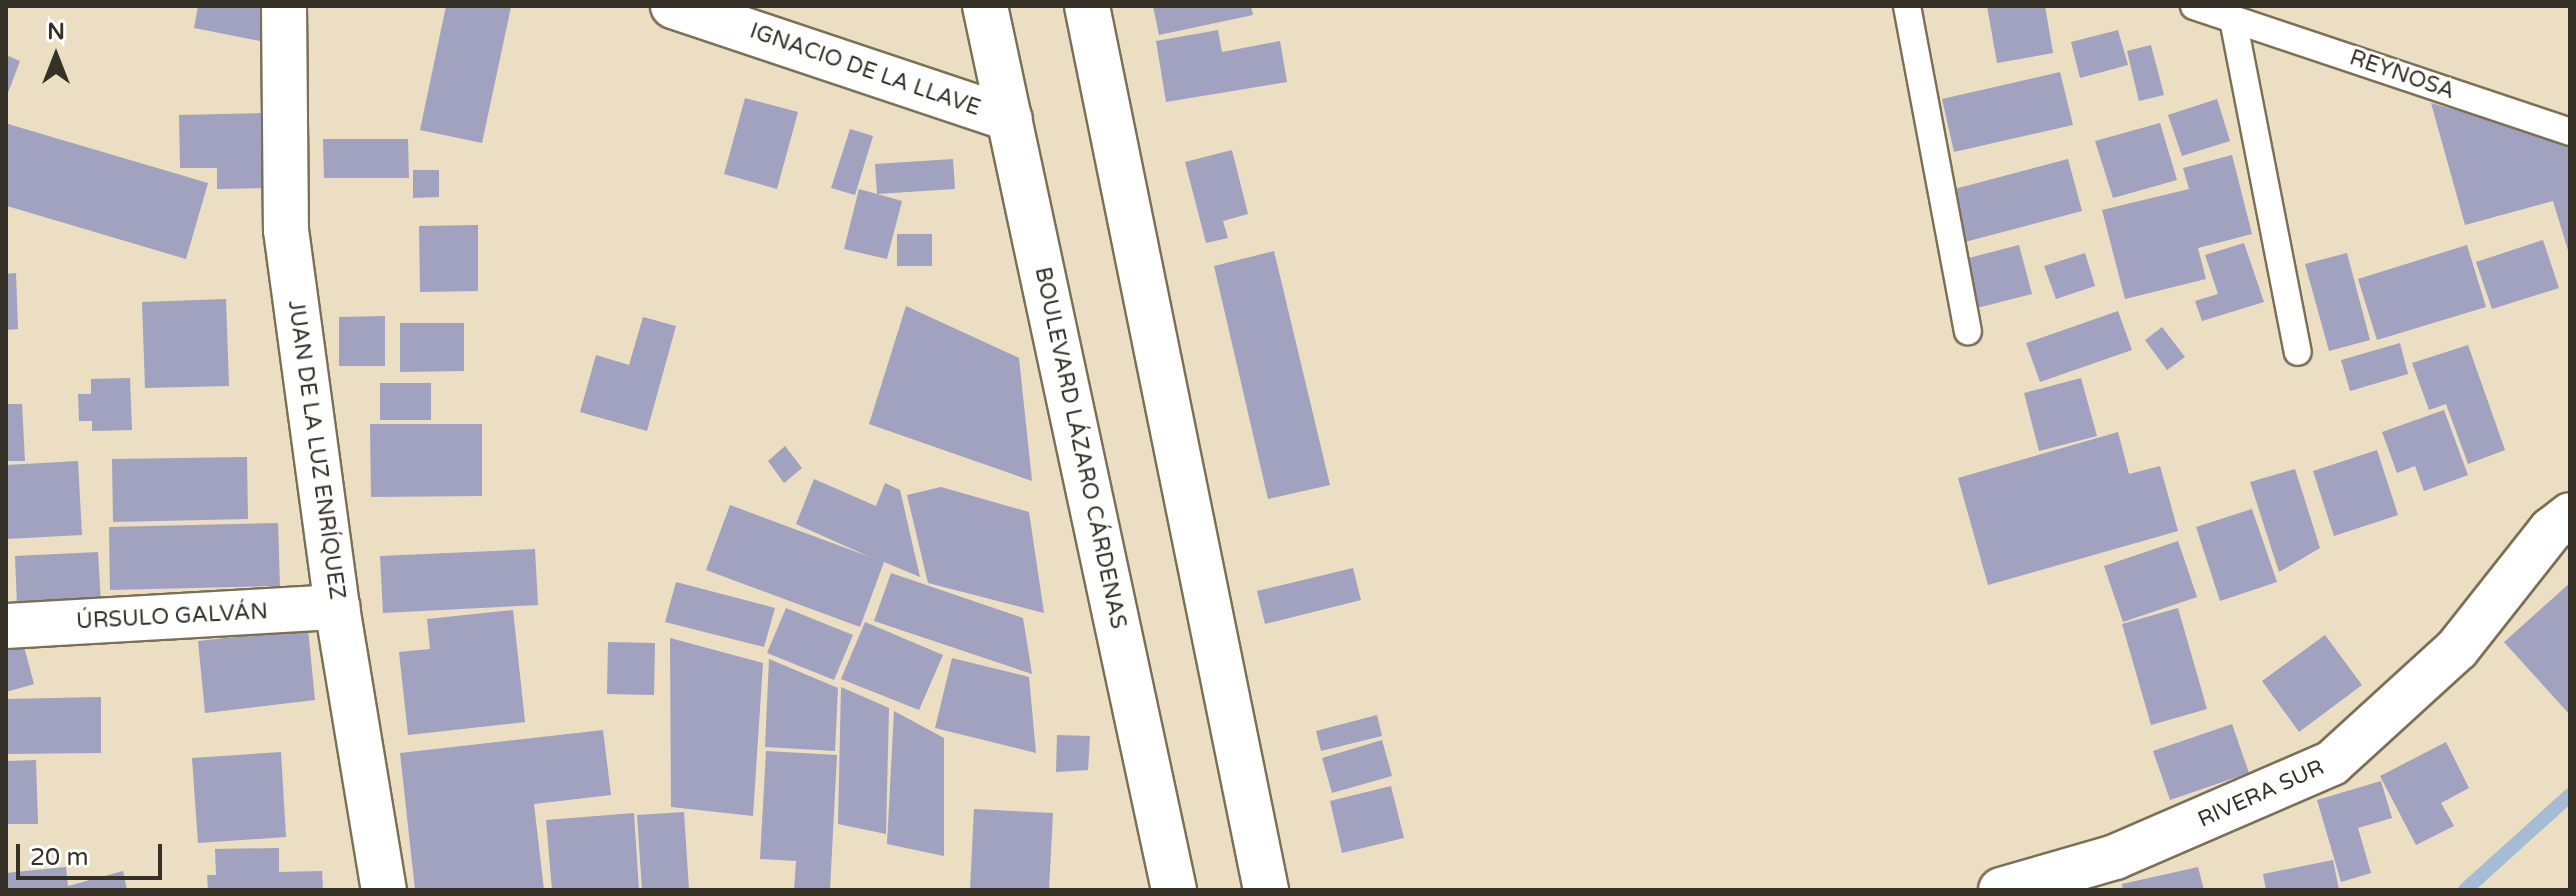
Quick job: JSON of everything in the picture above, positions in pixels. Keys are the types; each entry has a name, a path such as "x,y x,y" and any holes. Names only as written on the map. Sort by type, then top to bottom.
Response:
{"street":[{"name":"JUAN DE LA LUZ ENRÍQUEZ","path":"284,6 286,230 337,607 384,890"},
{"name":"IGNACIO DE LA LLAVE","path":"673,6 1010,119"},
{"name":"BOULEVARD LÁZARO CÁRDENAS","path":"985,6 1174,890"},
{"path":"1087,6 1266,890"},
{"name":"RIVERA SUR","path":"2001,890 2115,857 2332,763 2457,649 2551,530 2570,515"},
{"name":"ÚRSULO GALVÁN","path":"6,626 337,607"}],"lane":[{"path":"1907,6 1968,331"},
{"name":"REYNOSA","path":"2194,6 2570,132"},
{"path":"2233,19 2298,352"}],"building":[{"path":"198,6 266,6 260,41 194,28"},
{"path":"446,6 511,7 482,143 420,130"},
{"path":"1153,6 1251,6 1253,15 1159,35"},
{"path":"1987,6 2045,6 2053,53 1997,63"},
{"path":"1218,30 1222,52 1280,41 1287,82 1166,102 1156,41"},
{"path":"2118,30 2128,65 2080,78 2071,42"},
{"path":"2151,45 2164,95 2139,101 2127,51"},
{"path":"6,55 20,61 6,98"},
{"path":"2060,72 2073,125 1954,152 1942,99"},
{"path":"745,98 798,112 777,189 724,174"},
{"path":"2217,99 2230,141 2182,156 2168,115"},
{"path":"2431,103 2570,142 2570,257 2553,201 2465,225"},
{"path":"264,113 266,188 217,189 217,168 180,168 179,115"},
{"path":"2160,123 2177,180 2113,198 2095,141"},
{"path":"8,124 208,183 186,259 7,206"},
{"path":"850,129 873,136 855,195 831,188"},
{"path":"323,139 408,139 409,178 324,178"},
{"path":"1232,150 1248,214 1223,221 1228,238 1206,243 1185,162"},
{"path":"2232,155 2252,234 2198,248 2206,279 2125,299 2102,210 2189,189 2183,168"},
{"path":"953,159 955,189 877,194 875,164"},
{"path":"2068,159 2082,211 1961,243 1947,191"},
{"path":"413,170 439,170 439,197 413,198"},
{"path":"859,189 902,201 887,259 844,249"},
{"path":"478,225 478,291 420,292 419,226"},
{"path":"897,234 932,234 932,266 897,266"},
{"path":"2543,240 2559,288 2492,309 2476,262"},
{"path":"2244,243 2264,302 2202,321 2195,301 2218,294 2205,255"},
{"path":"2019,245 2032,294 1969,310 1957,261"},
{"path":"2467,245 2486,307 2377,340 2358,279"},
{"path":"1274,251 1330,485 1268,499 1214,266"},
{"path":"2085,253 2095,286 2056,299 2044,266"},
{"path":"2347,253 2370,340 2329,351 2305,264"},
{"path":"16,273 18,329 6,330 6,274"},
{"path":"226,299 229,386 145,388 142,302"},
{"path":"906,306 1019,358 1032,481 869,424"},
{"path":"2118,311 2132,350 2040,382 2026,343"},
{"path":"385,316 385,366 339,366 339,317"},
{"path":"643,317 676,326 647,431 580,412 596,355 629,365"},
{"path":"400,323 464,323 464,371 400,372"},
{"path":"2162,327 2185,357 2167,370 2145,340"},
{"path":"2400,343 2408,374 2350,391 2341,360"},
{"path":"2468,345 2505,450 2468,464 2446,404 2429,410 2412,363"},
{"path":"130,378 132,430 92,431 92,421 79,421 78,394 91,394 91,379"},
{"path":"2081,378 2097,436 2039,451 2024,393"},
{"path":"380,383 431,383 431,420 380,420"},
{"path":"6,404 22,404 25,461 6,461"},
{"path":"2444,410 2468,475 2424,491 2415,466 2397,473 2382,432"},
{"path":"370,424 482,424 482,496 371,497"},
{"path":"2118,432 2129,474 2160,466 2178,531 1988,585 1958,478"},
{"path":"785,446 802,468 784,483 768,461"},
{"path":"2377,450 2398,515 2334,536 2313,471"},
{"path":"247,457 248,519 113,522 112,459"},
{"path":"78,461 82,535 6,539 6,465"},
{"path":"2295,469 2320,548 2279,572 2250,482"},
{"path":"814,479 876,506 885,483 900,490 920,577 884,562 860,627 706,570 730,505 870,557 796,524"},
{"path":"941,487 1029,512 1044,613 928,583 907,495"},
{"path":"2252,509 2277,582 2220,601 2196,527"},
{"path":"278,523 280,586 110,590 109,527"},
{"path":"2178,541 2197,597 2123,622 2104,566"},
{"path":"535,549 538,605 383,613 380,556"},
{"path":"98,552 101,603 17,606 15,556"},
{"path":"1353,568 1361,600 1265,624 1257,591"},
{"path":"891,573 1023,618 1032,674 874,621"},
{"path":"676,582 775,608 764,647 665,622"},
{"path":"2570,583 2570,715 2504,642"},
{"path":"786,608 853,635 834,680 767,653"},
{"path":"2178,608 2207,709 2151,725 2122,624"},
{"path":"513,610 525,722 408,735 399,652 430,649 427,619"},
{"path":"865,622 943,655 919,710 841,679"},
{"path":"308,629 315,700 205,713 198,641"},
{"path":"2325,635 2362,685 2299,732 2262,681"},
{"path":"670,638 763,663 753,816 671,807"},
{"path":"22,639 34,684 6,692 6,643"},
{"path":"608,642 655,643 654,695 607,694"},
{"path":"952,658 1029,677 1036,753 935,728"},
{"path":"769,659 838,688 835,751 765,747"},
{"path":"841,687 889,708 886,834 838,824"},
{"path":"101,697 101,753 6,754 6,699"},
{"path":"894,711 944,738 944,856 887,844"},
{"path":"1377,715 1382,736 1321,751 1316,731"},
{"path":"2232,724 2249,773 2170,800 2153,751"},
{"path":"603,730 611,795 534,804 544,890 415,890 400,753"},
{"path":"1057,735 1090,736 1088,770 1056,772"},
{"path":"1382,740 1392,776 1332,793 1322,758"},
{"path":"2446,742 2469,788 2441,803 2454,826 2416,845 2380,776"},
{"path":"766,751 837,755 830,890 794,890 796,861 760,859"},
{"path":"281,752 286,837 198,843 192,758"},
{"path":"36,760 38,824 6,824 6,761"},
{"path":"2381,781 2392,818 2358,828 2371,873 2341,882 2317,800"},
{"path":"1391,786 1404,838 1342,853 1330,801"},
{"path":"974,809 1053,813 1049,890 970,890"},
{"path":"684,812 689,890 642,890 637,815"},
{"path":"634,813 639,890 552,890 546,820"},
{"path":"279,848 279,872 322,871 323,890 208,890 207,875 216,875 215,849"},
{"path":"2333,860 2339,890 2266,890 2263,874"},
{"path":"66,867 68,886 123,871 127,890 6,890 6,873"},
{"path":"2198,867 2204,890 2123,890 2122,884"}],"waterway":[{"path":"2465,890 2570,795"}]}
